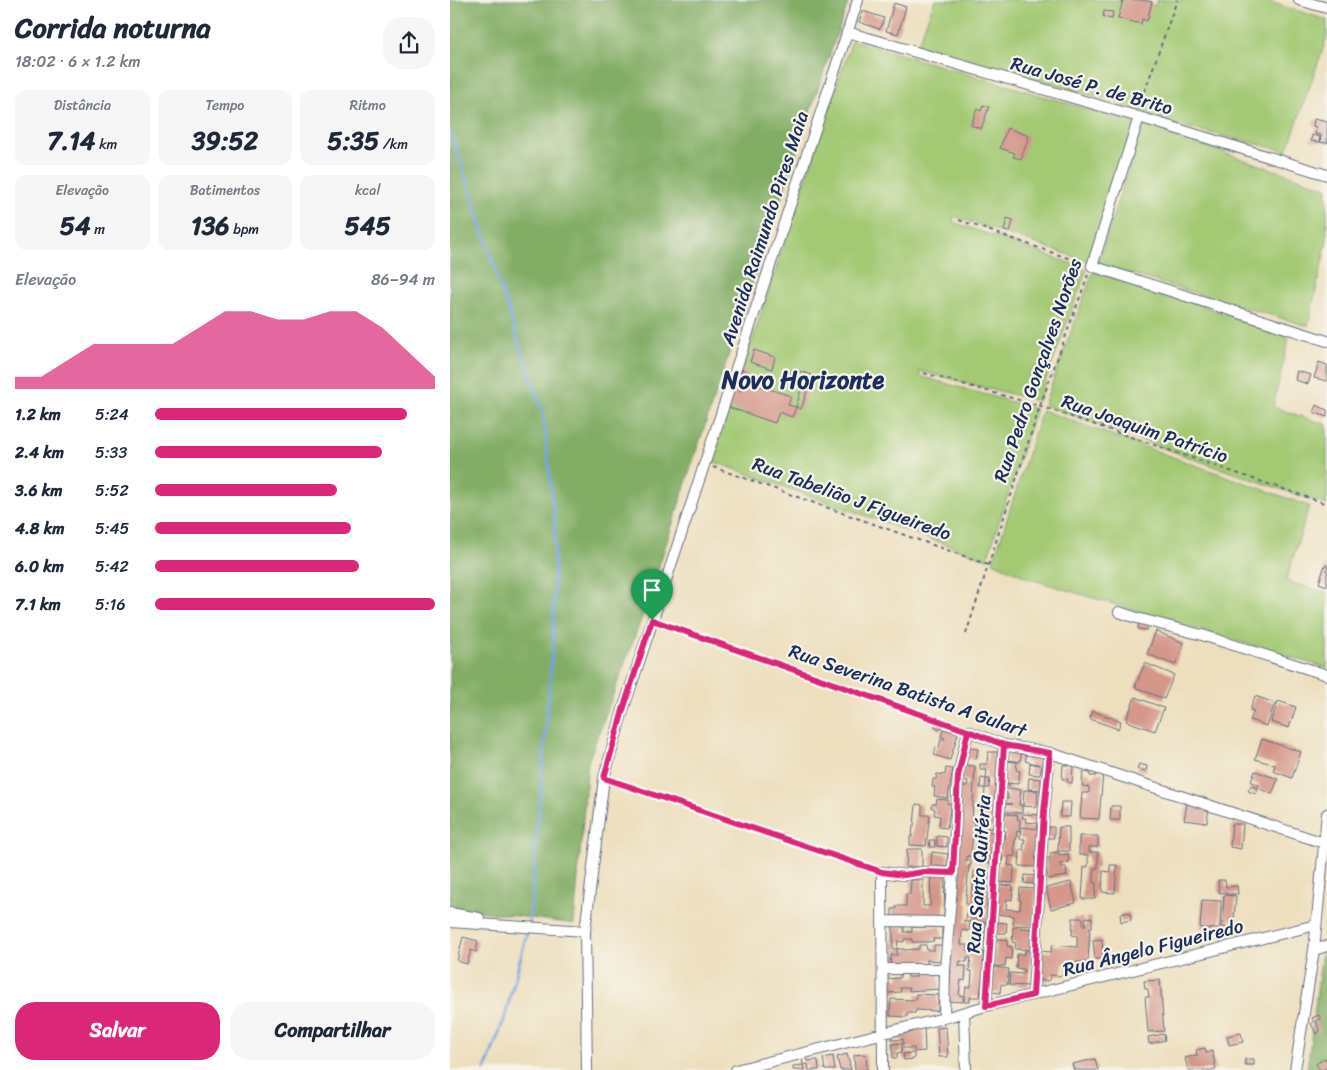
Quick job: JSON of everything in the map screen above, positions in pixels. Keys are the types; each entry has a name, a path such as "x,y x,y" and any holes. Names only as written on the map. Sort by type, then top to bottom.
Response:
{"street":[{"name":"Avenida Raimundo Pires Maia","path":"585,930 604,778 623,710 858,0"},
{"path":"1299,0 1327,8"},
{"name":"Rua José P. de Brito","path":"847,32 1139,117 1327,175"},
{"name":"Rua Pedro Gonçalves Norões","path":"1092,266 1139,117"},
{"path":"1092,266 1327,341"},
{"path":"1119,612 1202,635 1327,675"},
{"path":"944,1018 945,969 953,873 958,776 968,731"},
{"name":"Rua Severina Batista A Gulart","path":"968,731 1004,745 1050,753 1324,843"},
{"name":"Rua Santa Quitéria","path":"986,1006 1004,745"},
{"path":"1033,995 1044,812 1050,753"},
{"path":"1295,1070 1314,950 1327,814"},
{"path":"883,1070 882,872 904,875 923,872 953,873"},
{"path":"450,913 529,926"},
{"path":"882,921 948,922"},
{"path":"450,922 585,930 587,1070"},
{"name":"Rua Ângelo Figueiredo","path":"736,1070 1316,925"},
{"path":"1314,950 1327,946"},
{"path":"883,969 945,969"},
{"path":"964,1013 966,1070"}],"path":[{"path":"1139,117 1140,102 1177,0"},
{"path":"959,220 1092,266"},
{"name":"Rua Pedro Gonçalves Norões","path":"966,634 1040,406 1092,266"},
{"name":"Rua Joaquim Patrício","path":"924,373 1040,406 1327,504"},
{"name":"Rua Tabelião J Figueiredo","path":"704,463 989,565"},
{"name":"Rua Severina Batista A Gulart","path":"652,620 968,731"},
{"path":"604,778 882,872"}],"green space":[{"path":"450,0 849,0 696,452 645,609 588,762 574,924 450,907"},
{"path":"935,0 1132,0 1155,6 1157,0 1264,0 1327,20 1327,37 1287,151 1168,123 1111,101 917,46"},
{"path":"852,40 1135,123 1090,262 954,216 953,222 1087,269 1038,401 920,371 920,376 1036,409 987,559 712,461"},
{"path":"1143,125 1327,188 1327,241 1308,326 1097,264"},
{"path":"1093,272 1164,292 1289,337 1273,407 1327,425 1327,505 1044,405"},
{"path":"1042,410 1309,506 1286,581 1327,593 1327,668 1030,579 993,562"},
{"path":"1327,912 1327,1070 1307,1070 1326,919"}],"building":[{"path":"1123,0 1152,2 1147,21 1142,19 1141,24 1118,18"},
{"path":"894,3 906,7 898,34 886,31"},
{"path":"863,11 884,18 880,29 859,22"},
{"path":"1104,11 1113,12 1112,19 1103,17"},
{"path":"983,105 989,107 981,129 971,125 977,109 981,111"},
{"path":"1314,119 1327,122 1327,143 1320,142 1321,135 1315,134"},
{"path":"1007,128 1029,136 1021,159 1013,157 1015,153 1000,148"},
{"path":"1312,135 1320,137 1319,142 1311,141"},
{"path":"1007,218 1013,220 1010,232 1004,231"},
{"path":"754,350 775,357 772,369 750,362"},
{"path":"1319,362 1327,365 1327,381 1314,378"},
{"path":"742,369 748,372 745,379 739,377"},
{"path":"792,369 812,375 809,385 789,379"},
{"path":"1297,371 1311,375 1308,384 1295,380"},
{"path":"744,381 791,396 788,405 796,407 792,417 779,412 775,423 728,407 734,388 741,391"},
{"path":"801,390 807,392 801,409 796,407"},
{"path":"1316,405 1327,410 1327,417 1313,412"},
{"path":"1325,565 1327,565 1327,586 1319,583"},
{"path":"1138,623 1147,624 1147,630 1138,629"},
{"path":"1156,631 1184,643 1175,665 1147,654"},
{"path":"1145,663 1174,675 1164,699 1135,687"},
{"path":"1255,696 1275,703 1267,726 1250,720 1254,711 1250,710"},
{"path":"1135,697 1164,708 1155,731 1126,721"},
{"path":"1278,701 1296,707 1289,728 1271,722"},
{"path":"1093,711 1121,721 1118,729 1090,719"},
{"path":"937,722 943,725 940,730 934,727"},
{"path":"943,729 958,733 950,760 934,755 936,747 939,748 941,739 944,740 945,738 941,737"},
{"path":"1262,739 1301,752 1292,778 1273,771 1275,765 1255,759"},
{"path":"966,747 978,749 976,759 965,758"},
{"path":"1008,748 1022,749 1020,762 1007,760"},
{"path":"1028,751 1044,755 1040,775 1029,774 1030,763 1040,765 1025,761"},
{"path":"988,752 998,752 993,828 986,828 986,831 994,832 990,863 978,862 978,850 975,850 976,844 981,845 982,840 979,840 979,830 975,830 976,823 980,823 979,804 984,804 985,788 989,788 990,779 986,779 987,770 980,770 980,764 987,764"},
{"path":"1007,761 1017,762 1016,770 1020,771 1018,784 1005,783"},
{"path":"1139,764 1147,766 1146,771 1137,769"},
{"path":"964,765 975,766 971,856 967,856 966,861 971,861 971,865 969,865 966,898 966,904 968,904 966,920 964,920 964,922 970,922 969,931 962,930 961,945 968,945 968,951 984,952 983,963 986,964 985,973 983,972 980,997 970,997 970,1002 964,1002 966,987 971,987 972,971 969,971 971,958 967,958 967,962 960,961 959,966 966,966 965,981 961,980 959,995 963,996 963,1002 948,1001 951,970 947,970 947,960 951,960 953,944 948,944 960,786 967,786 968,781 961,780"},
{"path":"1063,765 1073,765 1072,783 1067,782 1068,779 1062,779"},
{"path":"946,768 953,769 948,798 934,796 935,787 932,787 933,779 936,779 937,774 945,775"},
{"path":"1255,771 1278,779 1272,794 1258,788 1259,785 1251,782"},
{"path":"1083,772 1090,773 1090,776 1096,776 1096,773 1103,773 1099,819 1080,818 1082,793 1089,793 1089,787 1082,786"},
{"path":"981,778 986,779 985,788 980,788"},
{"path":"1029,778 1041,779 1041,790 1028,789"},
{"path":"1005,784 1009,784 1009,788 1021,790 1019,805 1022,805 1022,813 1003,812 1004,804 1012,804 1004,803 1004,798 1008,799 1008,794 1004,794"},
{"path":"1251,786 1258,788 1256,794 1248,791"},
{"path":"1024,790 1038,791 1037,807 1023,806"},
{"path":"937,799 948,800 947,803 951,804 947,828 939,827 940,816 934,815 935,809 932,808 932,804 936,804"},
{"path":"1061,802 1071,802 1070,817 1060,817"},
{"path":"916,804 922,805 922,815 930,815 926,846 910,845"},
{"path":"1187,804 1209,807 1207,823 1184,820"},
{"path":"1111,806 1120,806 1120,820 1110,820"},
{"path":"1003,814 1018,815 1017,819 1020,820 1019,832 1017,831 1015,840 1015,857 1009,856 1008,865 1014,866 1013,883 998,882 999,865 1002,865 1003,856 1000,856 1001,839 1005,839 1006,831 1002,830"},
{"path":"1023,814 1040,815 1039,823 1025,822 1026,818 1022,818"},
{"path":"1232,824 1243,824 1241,849 1230,847"},
{"path":"1021,827 1039,829 1036,867 1019,866 1020,850 1023,850 1025,839 1020,839"},
{"path":"1046,827 1054,827 1054,838 1046,838"},
{"path":"1059,827 1069,827 1069,851 1058,851"},
{"path":"937,836 947,837 947,847 937,846"},
{"path":"1079,836 1098,836 1098,847 1089,847 1089,852 1098,852 1098,868 1094,868 1094,883 1096,883 1095,899 1082,899 1084,867 1088,867 1088,855 1079,855"},
{"path":"929,840 935,840 935,847 930,847"},
{"path":"907,849 922,849 922,867 906,867"},
{"path":"932,852 948,854 947,867 931,866"},
{"path":"1058,852 1059,855 1068,854 1069,862 1060,864 1061,867 1066,867 1067,876 1048,879 1045,859 1051,858 1050,853"},
{"path":"1110,865 1117,865 1115,893 1102,892 1103,871 1110,872"},
{"path":"974,871 990,872 989,905 987,905 986,922 973,921 974,905 980,905 980,902 972,902"},
{"path":"931,873 945,873 944,919 892,918 892,909 896,909 896,906 906,906 906,894 910,894 911,880 923,880 923,906 930,906"},
{"path":"1025,875 1036,876 1035,884 1024,883"},
{"path":"1218,880 1225,880 1226,887 1237,886 1238,894 1219,893"},
{"path":"1071,882 1076,903 1051,909 1046,888"},
{"path":"998,885 1013,886 1012,900 1007,899 1006,909 1020,910 1020,888 1036,889 1033,926 1013,925 1014,916 995,914"},
{"path":"1224,895 1236,896 1234,919 1230,919 1229,928 1222,927"},
{"path":"1202,900 1221,901 1220,929 1200,928"},
{"path":"1130,912 1131,920 1121,922 1120,914"},
{"path":"1086,917 1092,918 1088,962 1063,964 1062,976 1050,975 1049,981 1039,980 1040,951 1051,952 1052,945 1077,947 1077,936 1072,935 1073,918 1083,918 1083,926 1085,926"},
{"path":"996,922 1007,923 1006,933 995,933"},
{"path":"979,923 986,923 984,946 974,946 972,941 973,931 978,931"},
{"path":"893,926 904,927 904,932 912,932 912,927 942,927 942,939 912,942 912,939 904,939 904,942 898,941 897,949 893,949"},
{"path":"1013,927 1033,929 1031,950 1015,949 1016,943 1012,942"},
{"path":"463,937 478,941 476,952 471,950 467,964 457,961"},
{"path":"996,939 1007,940 1007,946 1012,947 1011,959 1006,958 1005,966 994,966"},
{"path":"1102,939 1103,959 1095,959 1093,940"},
{"path":"919,945 926,945 927,950 934,950 934,945 942,945 942,961 927,960 927,966 890,966 891,955 897,955 897,949 919,949"},
{"path":"1025,951 1031,951 1028,986 1009,985 1010,973 1024,974 1024,969 1016,968 1017,954 1025,954"},
{"path":"995,967 1009,969 1007,985 1001,984 1000,993 991,992"},
{"path":"939,972 940,989 909,991 909,988 900,988 901,992 888,993 887,979 900,978 900,974 908,973 908,977 916,977 916,973"},
{"path":"1160,980 1164,1031 1148,1032 1145,997 1149,997 1144,981"},
{"path":"916,994 938,995 938,1011 916,1010 915,1013 907,1013 907,1017 890,1016 891,999 916,1000"},
{"path":"1319,1015 1321,1019 1316,1021 1320,1032 1316,1034 1311,1023 1314,1022 1312,1018"},
{"path":"924,1027 925,1051 914,1052 914,1048 903,1048 903,1039 892,1040 892,1034 913,1032 913,1028"},
{"path":"946,1027 948,1057 939,1057 937,1028"},
{"path":"1241,1033 1243,1042 1229,1045 1227,1036"},
{"path":"1164,1034 1165,1040 1149,1044 1148,1037"},
{"path":"901,1043 902,1052 897,1053 897,1058 893,1058 892,1044"},
{"path":"1205,1048 1206,1053 1212,1051 1216,1069 1188,1070 1185,1058 1197,1055 1196,1050"},
{"path":"914,1053 914,1059 904,1060 903,1054"},
{"path":"847,1054 851,1070 840,1070 837,1057"},
{"path":"866,1054 867,1070 855,1070 854,1055"},
{"path":"833,1056 835,1070 825,1070 823,1058"},
{"path":"807,1057 807,1061 818,1060 819,1070 809,1070 808,1064 803,1065 802,1058"},
{"path":"1325,1058 1327,1068 1320,1070 1316,1064"},
{"path":"1095,1059 1098,1070 1074,1070 1072,1064"},
{"path":"1245,1059 1254,1059 1254,1065 1245,1065"},
{"path":"803,1065 804,1070 793,1070 793,1066"}],"waterway":[{"path":"450,132 543,412 555,526 553,643 529,926 504,1020 485,1070"}],"district":[{"name":"Novo Horizonte","path":"803,380"}],"route":[{"path":"652,620 623,710 604,778 882,872 904,875 923,872 953,873 958,776 968,731 1004,745 986,1006 1033,995 1044,812 1050,753 1004,745 968,731 652,620"}]}
